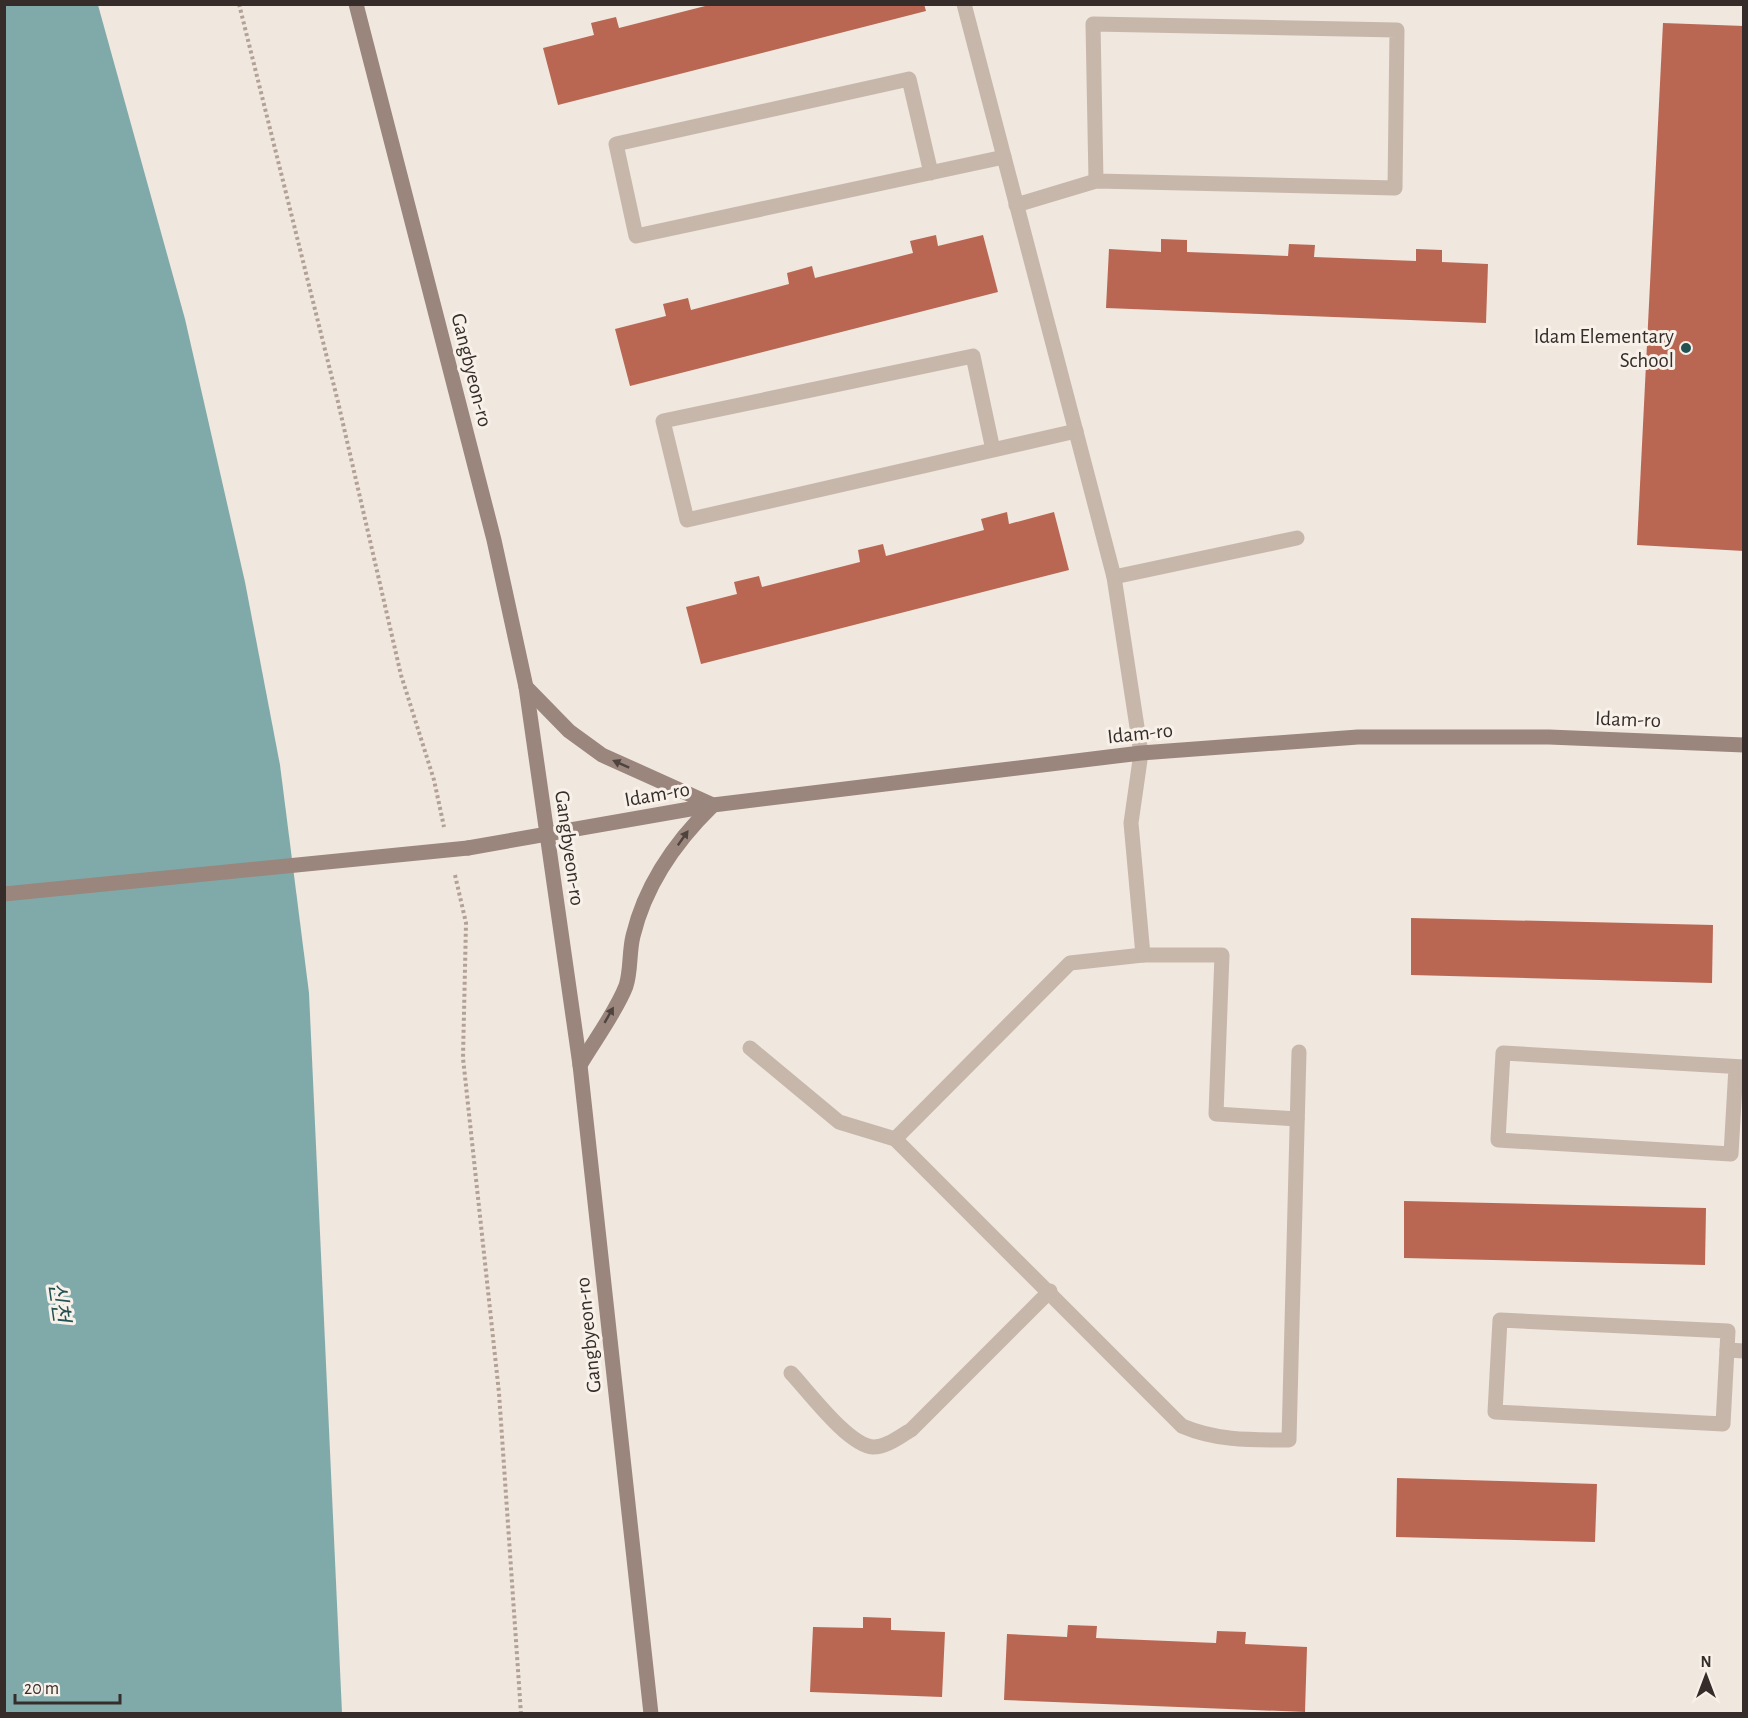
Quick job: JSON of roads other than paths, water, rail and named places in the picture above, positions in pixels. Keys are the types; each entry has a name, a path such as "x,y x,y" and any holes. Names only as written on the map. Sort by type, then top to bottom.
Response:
{"main road":[{"name":"Gangbyeon-ro","path":"356,4 494,540 526,687 580,1065 651,1713"},
{"path":"526,687 569,731 602,755 713,805 692,826 651,887 639,911 630,944 626,985 580,1065"},
{"name":"Idam-ro","path":"4,894 468,848 713,805 1141,753 1358,737 1549,737 1743,745"}],"lane":[{"path":"963,4 1114,577 1141,753 1131,823 1143,955"},
{"path":"1016,205 1096,181 1395,188 1397,30 1093,24 1096,181"},
{"path":"931,173 909,79 616,144 636,236 931,173 1004,157"},
{"path":"993,450 973,356 663,421 687,520 993,450 1076,431"},
{"path":"1114,577 1297,537"},
{"path":"895,1139 1070,963 1143,955 1222,955 1216,1114 1297,1119"},
{"path":"750,1048 838,1122 895,1139 1050,1291 1182,1426 1202,1434 1232,1440 1289,1440 1299,1052"},
{"path":"1503,1053 1740,1067 1731,1154 1498,1140 1503,1053"},
{"path":"791,1374 854,1440 873,1447 886,1444 911,1430 1050,1291"},
{"path":"1500,1320 1728,1331 1727,1350 1724,1424 1495,1412 1500,1320"},
{"path":"1727,1350 1743,1351"}],"water":[{"name":"신천","path":"5,5 98,5 185,319 245,582 280,765 309,993 342,1713 5,1714"}],"place":[{"name":"Idam Elementary School","path":"1686,348"}]}
